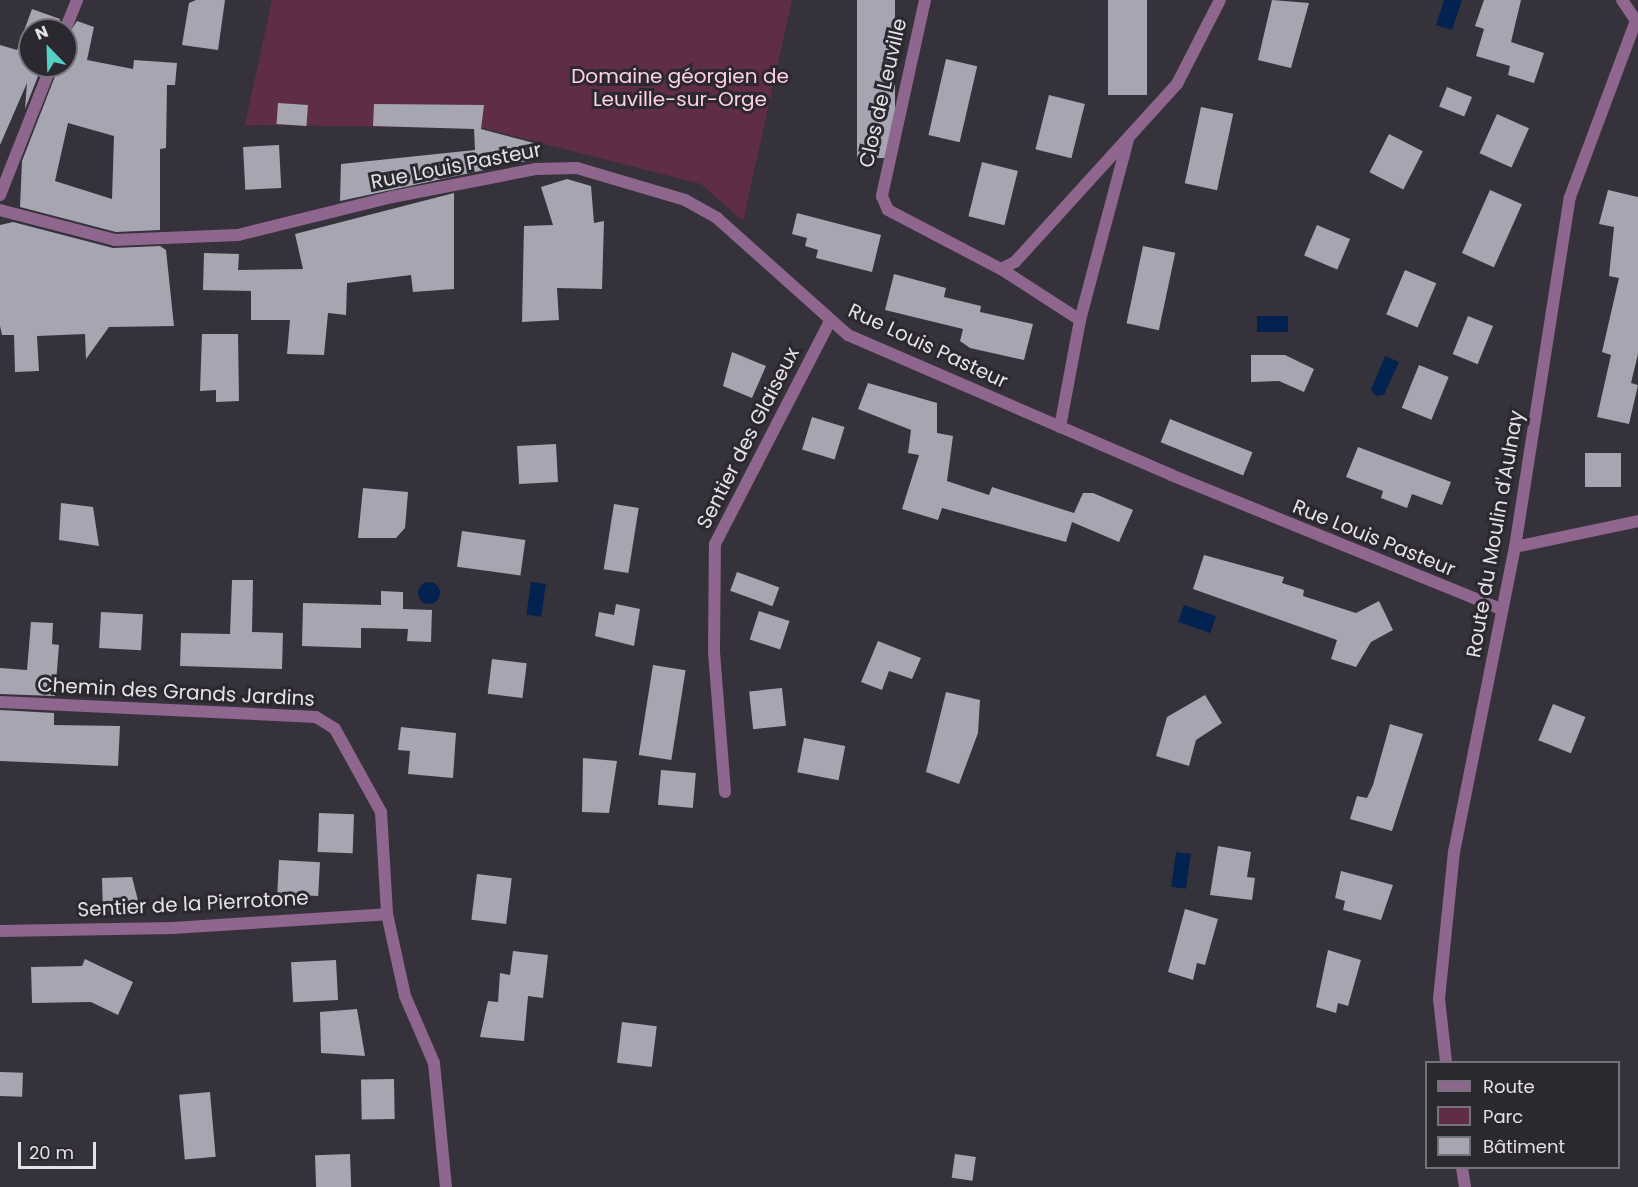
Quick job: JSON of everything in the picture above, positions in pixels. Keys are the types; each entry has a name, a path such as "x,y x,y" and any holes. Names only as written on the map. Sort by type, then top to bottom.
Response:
{"street":[{"path":"70,18 77,0"},
{"name":"Clos de Leuville","path":"925,0 882,195 888,210 1001,269 1080,320"},
{"path":"1001,269 1015,262 1177,84 1220,0"},
{"path":"1622,0 1636,23"},
{"name":"Route du Moulin d'Aulnay","path":"1446,1061 1439,999 1444,923 1501,609 1515,547 1570,197 1636,23"},
{"path":"0,195 46,78"},
{"path":"1060,427 1080,320 1128,137"},
{"name":"Rue Louis Pasteur","path":"0,210 115,240 200,238 238,235 392,197 536,169 577,168 685,200 717,218 848,335 1060,427 1501,609"},
{"name":"Sentier des Glaiseux","path":"725,792 714,651 715,544 830,321"},
{"path":"1515,547 1638,521"},
{"name":"Chemin des Grands Jardins","path":"0,702 305,716 328,723 381,812 387,914 405,996 434,1063 446,1187"},
{"name":"Sentier de la Pierrotone","path":"0,931 173,928 387,914"},
{"path":"1462,1169 1464,1187"}],"green space":[{"name":"Domaine géorgien de Leuville-sur-Orge","path":"272,0 792,0 743,221 701,184 483,128 245,125"}],"water":[{"path":"1444,0 1462,0 1452,30 1436,25"},
{"path":"1257,316 1288,316 1288,332 1257,332"},
{"path":"1385,356 1399,362 1384,395 1376,396 1371,390"},
{"path":"429,582 437,585 440,593 437,601 429,604 421,601 418,593 421,585"},
{"path":"531,582 546,584 541,617 526,615"},
{"path":"1184,605 1216,616 1210,633 1178,622"},
{"path":"1176,852 1191,854 1186,889 1171,887"}],"building":[{"path":"196,0 225,0 218,50 182,45 189,3"},
{"path":"857,0 895,0 895,158 857,158"},
{"path":"1108,0 1147,0 1147,95 1108,95"},
{"path":"1272,0 1309,3 1291,68 1258,60"},
{"path":"1484,0 1521,0 1511,42 1544,53 1534,83 1508,75 1510,66 1476,56 1484,29 1475,26"},
{"path":"32,9 57,18 29,18"},
{"path":"78,21 94,27 87,60 133,69 134,60 177,63 175,85 167,85 166,148 160,149 160,230 116,232 20,207 22,161 54,78 78,78","holes":["68,123 114,136 112,199 55,181"]},
{"path":"0,45 17,50 18,47 18,78 37,78 25,109 27,83 0,145"},
{"path":"946,59 977,66 960,142 928,135"},
{"path":"1447,87 1472,97 1464,117 1439,106"},
{"path":"1049,95 1085,104 1071,158 1035,149"},
{"path":"278,103 308,105 306,126 277,124"},
{"path":"374,104 484,105 481,129 534,143 532,161 484,165 484,170 340,201 341,164 475,150 474,129 373,126"},
{"path":"1201,107 1233,114 1217,190 1185,183"},
{"path":"1497,114 1529,128 1511,168 1480,153"},
{"path":"1389,134 1423,151 1403,190 1369,172"},
{"path":"279,145 281,188 245,190 243,147"},
{"path":"982,162 1018,171 1004,225 968,216"},
{"path":"567,179 591,186 594,223 604,221 602,289 557,288 559,320 522,322 524,226 553,225 541,187"},
{"path":"1490,190 1522,204 1494,267 1462,253"},
{"path":"1608,190 1638,197 1638,354 1631,383 1638,385 1629,424 1597,417 1611,355 1602,352 1619,278 1609,276 1614,227 1599,224"},
{"path":"454,193 454,289 413,292 411,275 347,283 346,315 328,313 324,355 287,354 290,320 251,320 251,291 203,290 204,253 239,254 238,270 303,269 295,234"},
{"path":"797,213 881,235 872,272 816,258 818,250 805,246 807,238 792,234"},
{"path":"13,222 113,248 160,246 166,250 174,326 109,327 86,359 85,334 37,336 39,371 15,372 14,335 2,335 0,326 0,225"},
{"path":"1317,225 1350,239 1337,269 1304,255"},
{"path":"1143,246 1175,253 1159,330 1127,323"},
{"path":"1405,270 1436,283 1418,327 1386,314"},
{"path":"894,274 946,288 944,297 981,306 980,312 1033,324 1024,360 970,348 960,341 963,329 885,310"},
{"path":"1468,316 1493,326 1478,364 1453,354"},
{"path":"202,334 238,334 239,401 216,402 216,390 200,391"},
{"path":"732,352 766,366 752,398 723,386"},
{"path":"1251,355 1285,355 1314,369 1304,392 1279,381 1251,382"},
{"path":"1419,365 1449,377 1431,420 1402,408"},
{"path":"868,383 937,403 937,433 953,436 947,481 989,495 992,487 1074,513 1083,493 1093,493 1133,510 1119,542 1072,522 1066,542 942,508 938,520 902,509 919,455 908,453 911,430 858,409"},
{"path":"812,417 845,427 835,459 802,450"},
{"path":"1170,419 1253,452 1243,476 1161,442"},
{"path":"556,444 558,482 519,484 517,446"},
{"path":"1358,447 1451,482 1442,505 1412,494 1407,508 1381,498 1383,491 1346,477"},
{"path":"1585,453 1621,453 1621,487 1585,487"},
{"path":"363,488 408,492 405,528 396,538 358,538"},
{"path":"61,503 93,507 99,546 59,540"},
{"path":"614,504 639,508 628,573 604,569"},
{"path":"462,531 525,540 520,576 457,567"},
{"path":"1204,555 1284,577 1282,583 1304,590 1303,596 1356,613 1379,601 1393,630 1371,642 1356,667 1331,659 1337,640 1193,589"},
{"path":"737,572 779,587 772,606 730,591"},
{"path":"232,580 253,580 252,632 283,633 282,669 180,666 181,633 230,634"},
{"path":"381,591 403,592 403,609 432,610 431,642 407,641 408,629 361,628 361,648 302,646 303,603 381,605"},
{"path":"616,604 640,609 634,646 595,636 599,612 614,615"},
{"path":"759,611 789,621 780,649 750,640"},
{"path":"101,612 143,614 141,650 99,648"},
{"path":"31,622 53,623 52,644 59,645 55,696 0,694 0,668 27,670"},
{"path":"878,641 921,658 912,679 889,671 882,690 861,682"},
{"path":"492,659 527,663 522,698 488,694"},
{"path":"653,665 686,670 671,760 639,755"},
{"path":"782,688 786,726 753,729 749,691"},
{"path":"946,692 980,700 978,733 959,784 926,772"},
{"path":"1205,695 1222,723 1196,740 1189,766 1156,756 1167,717"},
{"path":"1553,704 1585,717 1571,753 1538,740"},
{"path":"0,710 54,713 54,725 120,726 118,766 0,761"},
{"path":"1390,724 1423,734 1392,831 1350,819 1357,796 1367,798 1373,785"},
{"path":"401,727 456,733 453,778 408,774 410,751 398,750"},
{"path":"804,738 845,746 839,780 797,772"},
{"path":"583,758 617,761 609,813 582,812"},
{"path":"661,770 696,773 693,808 658,805"},
{"path":"319,813 354,814 353,853 318,852"},
{"path":"1218,846 1251,852 1247,877 1255,878 1252,900 1210,895"},
{"path":"279,860 320,862 318,896 277,894"},
{"path":"1341,871 1393,885 1381,920 1343,910 1345,901 1335,898"},
{"path":"477,874 512,878 506,924 471,920"},
{"path":"132,877 141,912 103,914 102,878"},
{"path":"1185,909 1218,919 1205,965 1197,963 1193,980 1168,972"},
{"path":"1328,950 1361,960 1348,1006 1338,1003 1336,1013 1316,1007"},
{"path":"513,951 548,955 543,998 528,996 524,1041 480,1037 488,1001 498,1002 500,973 510,975"},
{"path":"85,959 133,982 118,1015 91,1002 32,1003 31,967 82,966"},
{"path":"336,960 338,1000 293,1002 291,962"},
{"path":"357,1009 365,1056 321,1053 320,1012"},
{"path":"622,1022 657,1026 652,1067 617,1063"},
{"path":"0,1072 23,1073 22,1097 0,1096"},
{"path":"394,1079 395,1119 362,1120 361,1080"},
{"path":"210,1092 216,1157 185,1159 179,1095"},
{"path":"350,1154 351,1187 316,1187 315,1155"},
{"path":"955,1154 976,1157 972,1181 952,1178"}]}
